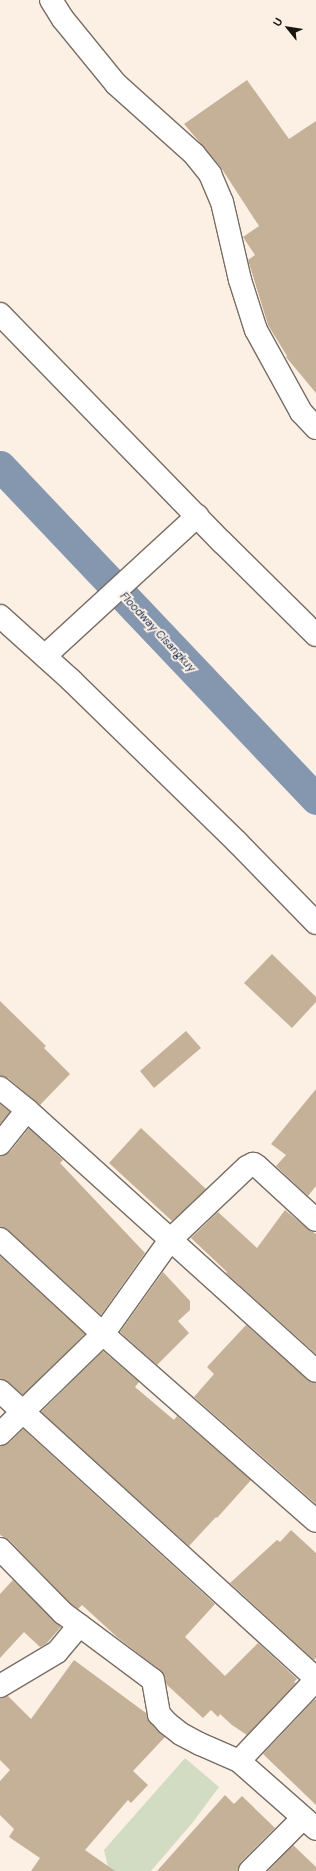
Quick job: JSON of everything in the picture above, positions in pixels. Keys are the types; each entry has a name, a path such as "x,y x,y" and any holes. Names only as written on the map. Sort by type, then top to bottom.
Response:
{"street":[{"path":"51,0 63,19 116,84 194,154 210,174 222,202 240,280 256,330 301,412 316,428"},
{"path":"0,314 197,516 316,635"},
{"path":"45,656 197,516"},
{"path":"0,616 45,656 237,842 316,923"},
{"path":"0,1088 27,1110 316,1371"},
{"path":"0,1144 27,1110"},
{"path":"0,1434 102,1334 170,1240 250,1165 260,1168 316,1220"},
{"path":"0,1239 102,1334 316,1521"},
{"path":"0,1391 316,1680 239,1760"},
{"path":"0,1549 63,1613 153,1680 159,1714 168,1723 181,1734 200,1744 239,1760 310,1823 250,1871"},
{"path":"0,1686 57,1652 80,1626"}],"green space":[{"path":"185,1758 219,1787 193,1822 151,1871 109,1871 104,1850"}],"building":[{"path":"247,80 289,139 316,121 316,393 286,357 287,356 268,325 248,260 255,255 243,237 259,226 220,166 184,124"},
{"path":"272,954 316,997 316,1002 292,1028 244,983"},
{"path":"0,1001 46,1046 44,1048 70,1074 40,1105 8,1078 0,1076"},
{"path":"186,1031 201,1048 154,1088 140,1071"},
{"path":"316,1089 316,1186 308,1196 276,1166 286,1155 271,1144"},
{"path":"0,1104 10,1112 0,1124"},
{"path":"29,1128 63,1160 60,1163 145,1253 101,1315 8,1230 0,1227 0,1156 10,1152"},
{"path":"141,1128 206,1189 172,1221 109,1163"},
{"path":"285,1210 316,1234 316,1354 226,1273 227,1272 191,1238 218,1212 257,1248"},
{"path":"0,1256 85,1334 23,1395 8,1382 0,1379"},
{"path":"163,1272 190,1301 190,1310 178,1321 189,1333 157,1365 120,1332"},
{"path":"246,1325 308,1380 316,1383 316,1504 194,1397 214,1374 207,1367"},
{"path":"103,1351 139,1382 135,1387 174,1420 177,1416 251,1480 217,1518 216,1517 189,1546 41,1412"},
{"path":"23,1429 215,1604 185,1637 225,1676 258,1643 297,1679 294,1682 296,1683 247,1735 232,1725 220,1714 218,1717 211,1710 203,1718 166,1684 165,1677 160,1670 117,1637 82,1605 78,1609 71,1604 9,1540 0,1535 0,1446 9,1443"},
{"path":"291,1530 316,1553 316,1658 314,1660 230,1583 277,1540 280,1542"},
{"path":"13,1580 61,1627 46,1644 40,1647 24,1632 0,1658 0,1594"},
{"path":"74,1660 146,1713 150,1722 165,1737 133,1771 148,1785 131,1803 128,1800 85,1850 115,1871 31,1871 40,1858 9,1837 14,1829 0,1815 0,1781 10,1770 0,1760 0,1698 8,1696 31,1719"},
{"path":"315,1699 316,1700 316,1805 263,1754"},
{"path":"225,1795 234,1804 242,1796 275,1828 241,1862 238,1871 157,1871"},
{"path":"293,1845 316,1867 316,1871 268,1871"}],"waterway":[{"name":"Floodway Cisangkuy","path":"0,466 316,799"}]}
